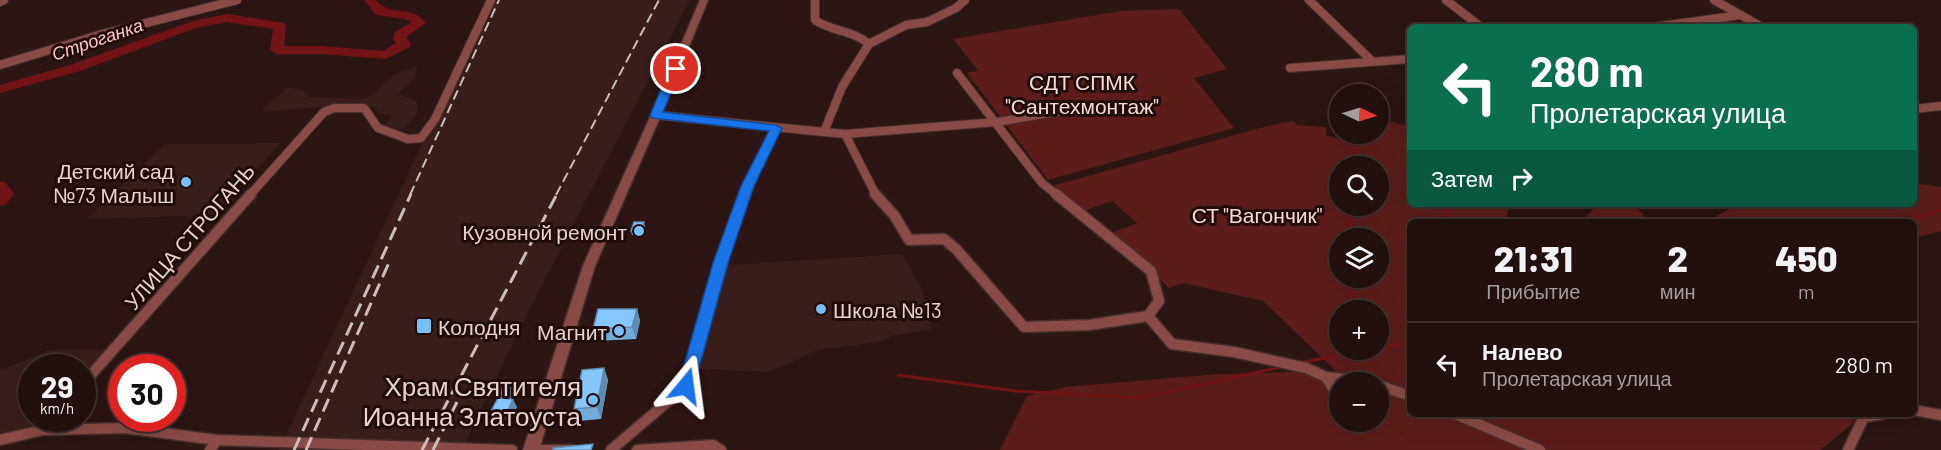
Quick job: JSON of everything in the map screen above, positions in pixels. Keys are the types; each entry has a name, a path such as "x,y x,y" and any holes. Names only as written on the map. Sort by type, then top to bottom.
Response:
{"street":[{"path":"0,65 99,35 237,0"},
{"name":"УЛИЦА СТРОГАНЬ","path":"96,369 324,112 334,108 364,108 378,128 408,139 420,138 435,119 491,0"},
{"path":"531,450 589,266 704,0"},
{"path":"814,0 815,20 825,29 846,30 859,34 869,44"},
{"path":"824,132 842,87 869,44 906,25 927,22 956,8 965,0"},
{"path":"1309,0 1372,61"},
{"path":"1446,0 1477,24"},
{"path":"1714,0 1757,24"},
{"path":"1676,24 1741,15"},
{"path":"1290,68 1407,59"},
{"path":"845,134 877,198 894,215 909,240 944,239 956,249 1024,327 1089,326 1148,316 1159,301 1151,271 1042,183 957,73"},
{"path":"1917,109 1941,106"},
{"path":"656,115 845,134 997,122 1062,111"},
{"path":"611,450 686,386 721,263 748,186 776,128"},
{"path":"1148,316 1172,344 1234,352 1306,368 1329,377"},
{"path":"1326,377 1329,382"},
{"path":"1389,389 1407,395"},
{"path":"1917,411 1941,415"},
{"path":"1462,417 1540,450"},
{"path":"1848,450 1864,417"},
{"path":"96,429 125,428 213,445 512,450"},
{"path":"0,440 34,432"},
{"path":"637,450 713,445 721,450"},
{"path":"537,450 572,450"}],"shaded area":[{"path":"489,0 690,0 522,324 462,450 279,450"},
{"path":"417,66 415,78 398,94 417,101 417,113 403,130 384,126 392,115 378,114 375,107 358,104 261,112 287,88 301,89 310,97 366,99 396,74"},
{"name":"Детский сад №73 Малыш","path":"280,143 217,215 87,219 166,144"},
{"name":"Школа №13","path":"902,254 922,288 932,329 892,336 878,342 818,350 769,372 699,369 727,265"},
{"path":"109,349 96,364 96,354 39,354 48,350"},
{"path":"18,363 18,432 0,436 0,371"}],"green space":[{"name":"СДТ СПМК \"Сантехмонтаж\"","path":"1179,9 1227,69 1194,78 1234,128 1048,180 967,73 978,70 953,39 1120,11"},
{"name":"СТ \"Вагончик\"","path":"1293,121 1297,125 1326,127 1326,135 1329,136 1329,144 1389,144 1389,121 1407,126 1407,207 1509,207 1506,219 1407,219 1407,417 1857,417 1850,426 1820,450 1000,450 1027,396 1066,387 1219,374 1336,371 1263,301 1184,283 1169,288 1112,233 1137,223 1112,201 1081,212 1049,187 1267,126"},
{"path":"1917,183 1941,187 1941,231 1917,237 1917,219 1712,219 1733,207 1917,207"},
{"path":"1596,207 1633,207 1639,210 1645,219 1583,219"}],"building":[{"path":"634,222 644,222 641,231 631,231"},
{"path":"598,309 637,309 632,327 593,329"},
{"path":"604,368 597,407 574,409 582,370"},
{"path":"512,386 508,396 498,397 502,387"},
{"path":"498,398 513,399 507,412 491,411"},
{"path":"593,444 591,450 553,450 553,448"}],"waterway":[{"name":"Строганка","path":"0,89 75,68 193,25 227,18 280,26 277,34 277,50 321,50 385,55 405,44 399,39 400,35 420,23 412,17 380,12 370,0"},
{"path":"1354,144 1354,156"},
{"name":"Строганка","path":"0,186 6,194 0,201"},
{"path":"1444,219 1449,207"},
{"path":"1915,219 1941,210"},
{"path":"1349,228 1350,216"},
{"path":"1350,300 1351,288"},
{"path":"1389,346 1407,343"},
{"path":"1299,363 1329,357"},
{"path":"898,375 1015,391 1140,398 1281,367"}],"railway":[{"path":"410,195 499,0"},
{"path":"556,195 659,0"},
{"path":"294,450 411,194"},
{"path":"422,450 557,194"},
{"path":"306,450 391,258"},
{"path":"433,450 457,402"}],"place":[{"name":"Детский сад №73 Малыш","path":"186,182"},
{"name":"Кузовной ремонт","path":"639,231"},
{"name":"Школа №13","path":"821,309"},
{"name":"Колодня","path":"424,326"},
{"name":"Магнит","path":"619,331"},
{"name":"Храм Святителя Иоанна Златоуста","path":"593,400"}],"route":[{"path":"676,69 656,115 776,128 748,186 721,263 686,386"}]}
